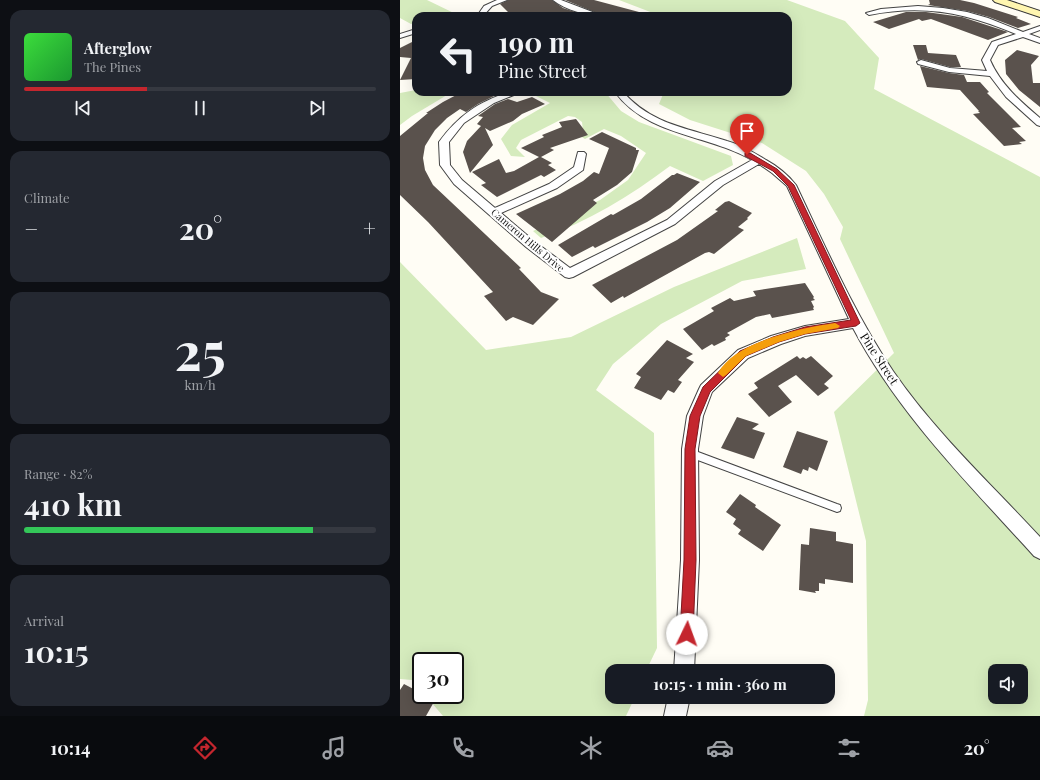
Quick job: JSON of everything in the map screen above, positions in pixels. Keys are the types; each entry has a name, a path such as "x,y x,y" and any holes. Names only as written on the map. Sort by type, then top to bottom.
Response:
{"main road":[{"path":"998,0 1040,14"},
{"path":"1010,0 1040,10"}],"street":[{"path":"482,12 483,9 491,3 504,0"},
{"path":"556,0 587,12"},
{"path":"869,13 884,10 946,10 968,14 1040,40"},
{"path":"1040,28 995,44 986,60 991,74 1000,88 1040,123"},
{"path":"400,36 412,32"},
{"path":"921,62 948,70 991,74"},
{"name":"Cameron Hills Drive","path":"505,96 491,101 461,120 444,142 445,165 458,182 530,244 569,274 671,222 719,183 758,160"},
{"name":"Pine Street","path":"622,96 647,117 673,129 726,144 775,170 791,185 856,323 890,376 933,433 1040,550"},
{"path":"494,212 553,186 579,168 581,154"},
{"path":"684,664 690,560 690,453 695,416 706,389 743,354 776,340 805,331 856,323"},
{"path":"676,716 678,704"}],"lane":[{"path":"690,453 837,508"}],"green space":[{"path":"400,0 427,0 452,12 412,12 411,24 400,18"},
{"path":"619,0 787,0 845,21 879,58 874,89 1040,177 1040,716 864,716 868,700 866,541 834,412 894,353 840,239 843,227 824,194 806,171 762,143 690,120 659,104 662,96 792,96 792,12 650,12"},
{"path":"412,91 412,96 445,96 400,125 400,93"},
{"path":"536,96 608,96 621,111 639,122 731,156 733,165 703,181 670,166 640,188 592,216 558,232 541,238 533,231 600,200 628,180 646,153 621,136 604,129 585,139 580,136 583,131 582,122 575,117 568,116 521,140 516,148 525,157 511,156 501,139 512,125 550,103"},
{"path":"797,238 806,269 742,281 661,324 613,364 596,390 654,433 657,648 649,664 605,664 605,704 632,704 626,716 443,716 433,704 464,704 464,652 412,652 412,680 400,679 400,262 486,350 571,337 674,287"}],"building":[{"path":"508,0 552,0 563,8 576,12 508,12 500,4"},
{"path":"565,0 594,0 639,12 594,12"},
{"path":"929,0 960,0 974,3 1018,17 1016,18 1031,24 1018,28 989,17 967,11 928,5 930,4"},
{"path":"906,12 926,12 962,17 1008,32 988,40 931,19 922,21 919,19 889,29 873,22"},
{"path":"412,42 412,79 400,80 411,58 400,57 400,48"},
{"path":"913,45 926,45 928,53 956,55 961,67 950,67 921,59 918,60"},
{"path":"1017,50 1039,56 1031,65 1033,83 1040,83 1040,107 1019,90 1006,74 1005,60"},
{"path":"920,66 964,75 967,82 980,82 989,92 987,93 1021,127 1012,128 1026,141 1019,142 1022,144 1004,146 973,114 980,113 960,90 927,87"},
{"path":"454,96 494,96 466,112 460,109 447,118 435,130 425,146 423,158 425,170 433,185 521,268 519,269 541,292 559,299 533,325 513,317 506,321 484,296 493,292 428,222 400,195 400,136 428,113 426,113"},
{"path":"532,97 545,104 490,131 485,128 493,145 470,173 463,152 467,141 481,126 477,124 483,117 478,116 495,104 508,99 517,102"},
{"path":"576,119 588,135 550,148 554,150 541,157 552,163 548,165 556,170 544,177 541,175 497,197 481,185 486,183 472,172 499,159 506,173 514,171 539,157 521,148 544,137 542,135 562,127 559,122"},
{"path":"602,132 636,148 636,150 639,150 632,172 617,185 593,200 597,203 552,242 516,214 560,194 583,181 594,172 599,174 609,148 589,139"},
{"path":"677,173 700,182 670,208 647,222 595,248 593,246 572,257 558,245 611,214 613,215 641,199 672,175"},
{"path":"729,201 752,213 747,218 748,219 738,227 744,230 714,254 709,252 705,253 624,298 623,296 611,303 592,285 677,240 718,211 715,210 725,202"},
{"path":"805,283 815,300 811,301 814,310 772,318 770,314 756,317 727,333 730,335 725,338 726,340 714,346 712,344 702,350 683,329 714,311 711,308 730,298 734,301 756,296 753,291"},
{"path":"667,340 693,354 686,358 694,362 678,380 682,382 674,393 668,390 661,400 634,388 641,377 636,374"},
{"path":"797,356 800,359 803,357 806,359 811,356 833,376 824,384 829,388 818,396 796,375 778,386 792,402 769,417 748,394 758,388 754,383"},
{"path":"737,417 759,424 752,429 765,433 754,459 721,448"},
{"path":"797,431 828,441 817,471 809,467 808,471 803,469 801,474 783,467"},
{"path":"740,494 756,505 755,507 781,525 763,551 738,534 741,530 733,524 736,519 726,512"},
{"path":"810,528 836,532 836,541 853,544 853,583 825,579 825,584 819,583 819,591 815,591 816,593 799,590 801,544 809,545"},
{"path":"404,684 412,688 412,704 433,704 426,716 400,716 400,690"}],"slow traffic":[{"path":"723,373 743,354 776,340 805,331 835,326"}],"route":[{"path":"687,634 690,560 690,449 695,416 706,389 743,354 776,340 805,331 856,323 791,185 775,170 747,155"}]}
